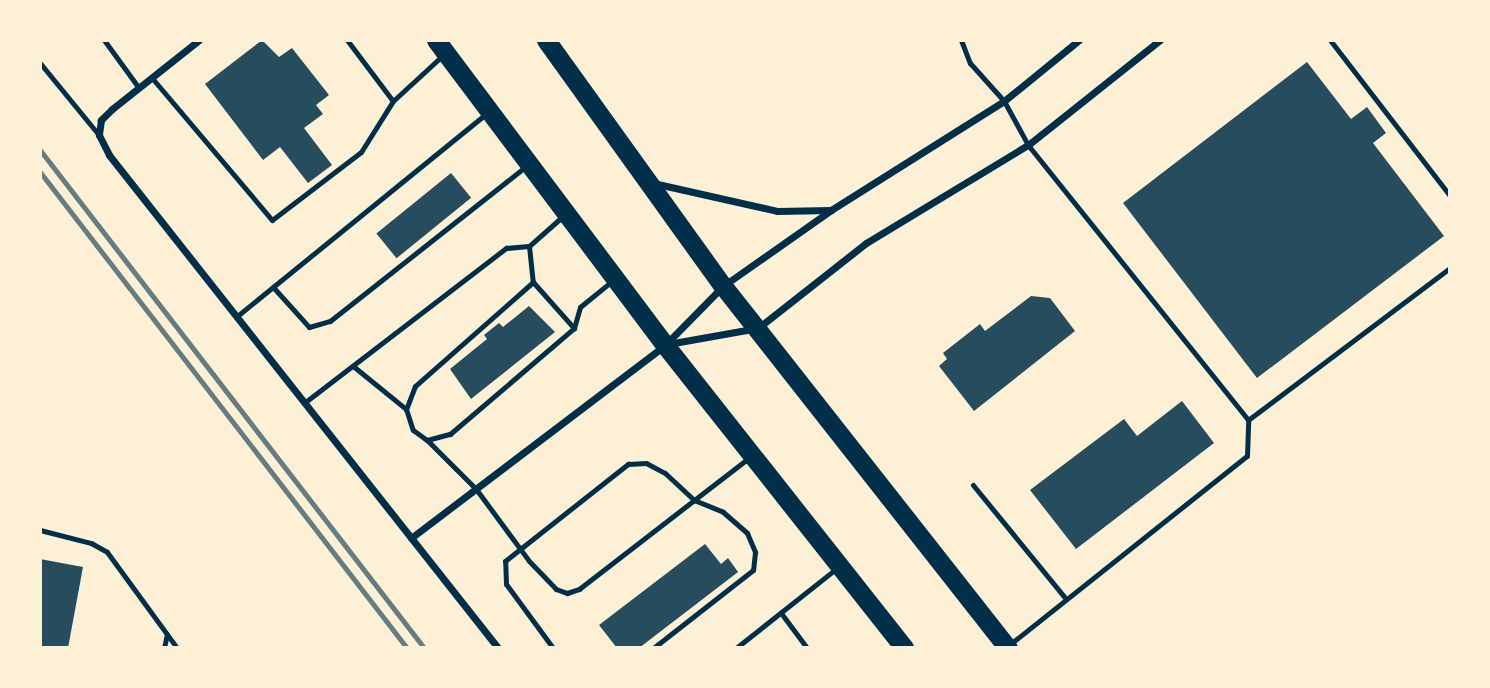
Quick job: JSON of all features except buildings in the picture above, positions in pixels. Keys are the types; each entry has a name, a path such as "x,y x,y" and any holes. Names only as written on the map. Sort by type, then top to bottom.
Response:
{"highway":[{"path":"546,40 723,286 1008,647"},
{"path":"441,46 665,345 904,648"}],"street":[{"path":"199,40 112,109 99,132 109,155 498,648"},
{"path":"411,538 665,345 723,286 831,210 1003,101 1079,40"},
{"path":"665,345 758,328 866,243 1028,145 1160,40"},
{"path":"646,181 777,211 831,210"}],"lane":[{"path":"104,40 139,88"},
{"path":"347,40 393,101"},
{"path":"961,40 970,63 1003,101 1028,145 1248,421 1247,456 1008,647"},
{"path":"1330,40 1450,196"},
{"path":"152,78 272,220 361,152 393,101 441,46"},
{"path":"40,63 99,132"},
{"path":"236,317 489,111"},
{"path":"273,287 309,327 330,321 528,164"},
{"path":"304,403 506,248 529,246 566,214"},
{"path":"529,246 533,282 574,328"},
{"path":"1248,421 1450,268"},
{"path":"428,440 450,435 574,328 580,307 615,279"},
{"path":"406,409 415,386 533,282"},
{"path":"353,366 406,409 413,430 428,440 476,489 556,589 567,593 579,589 751,456"},
{"path":"553,648 506,584 505,561 628,464 646,463 665,473 694,500 723,512 747,533 755,552 753,570 653,648"},
{"path":"974,485 1066,599"},
{"path":"40,530 91,543 107,552 177,648"},
{"path":"736,648 839,566"},
{"path":"781,613 807,648"},
{"path":"164,648 167,633"}],"railway":[{"path":"40,150 424,648"},
{"path":"40,172 407,648"}]}
